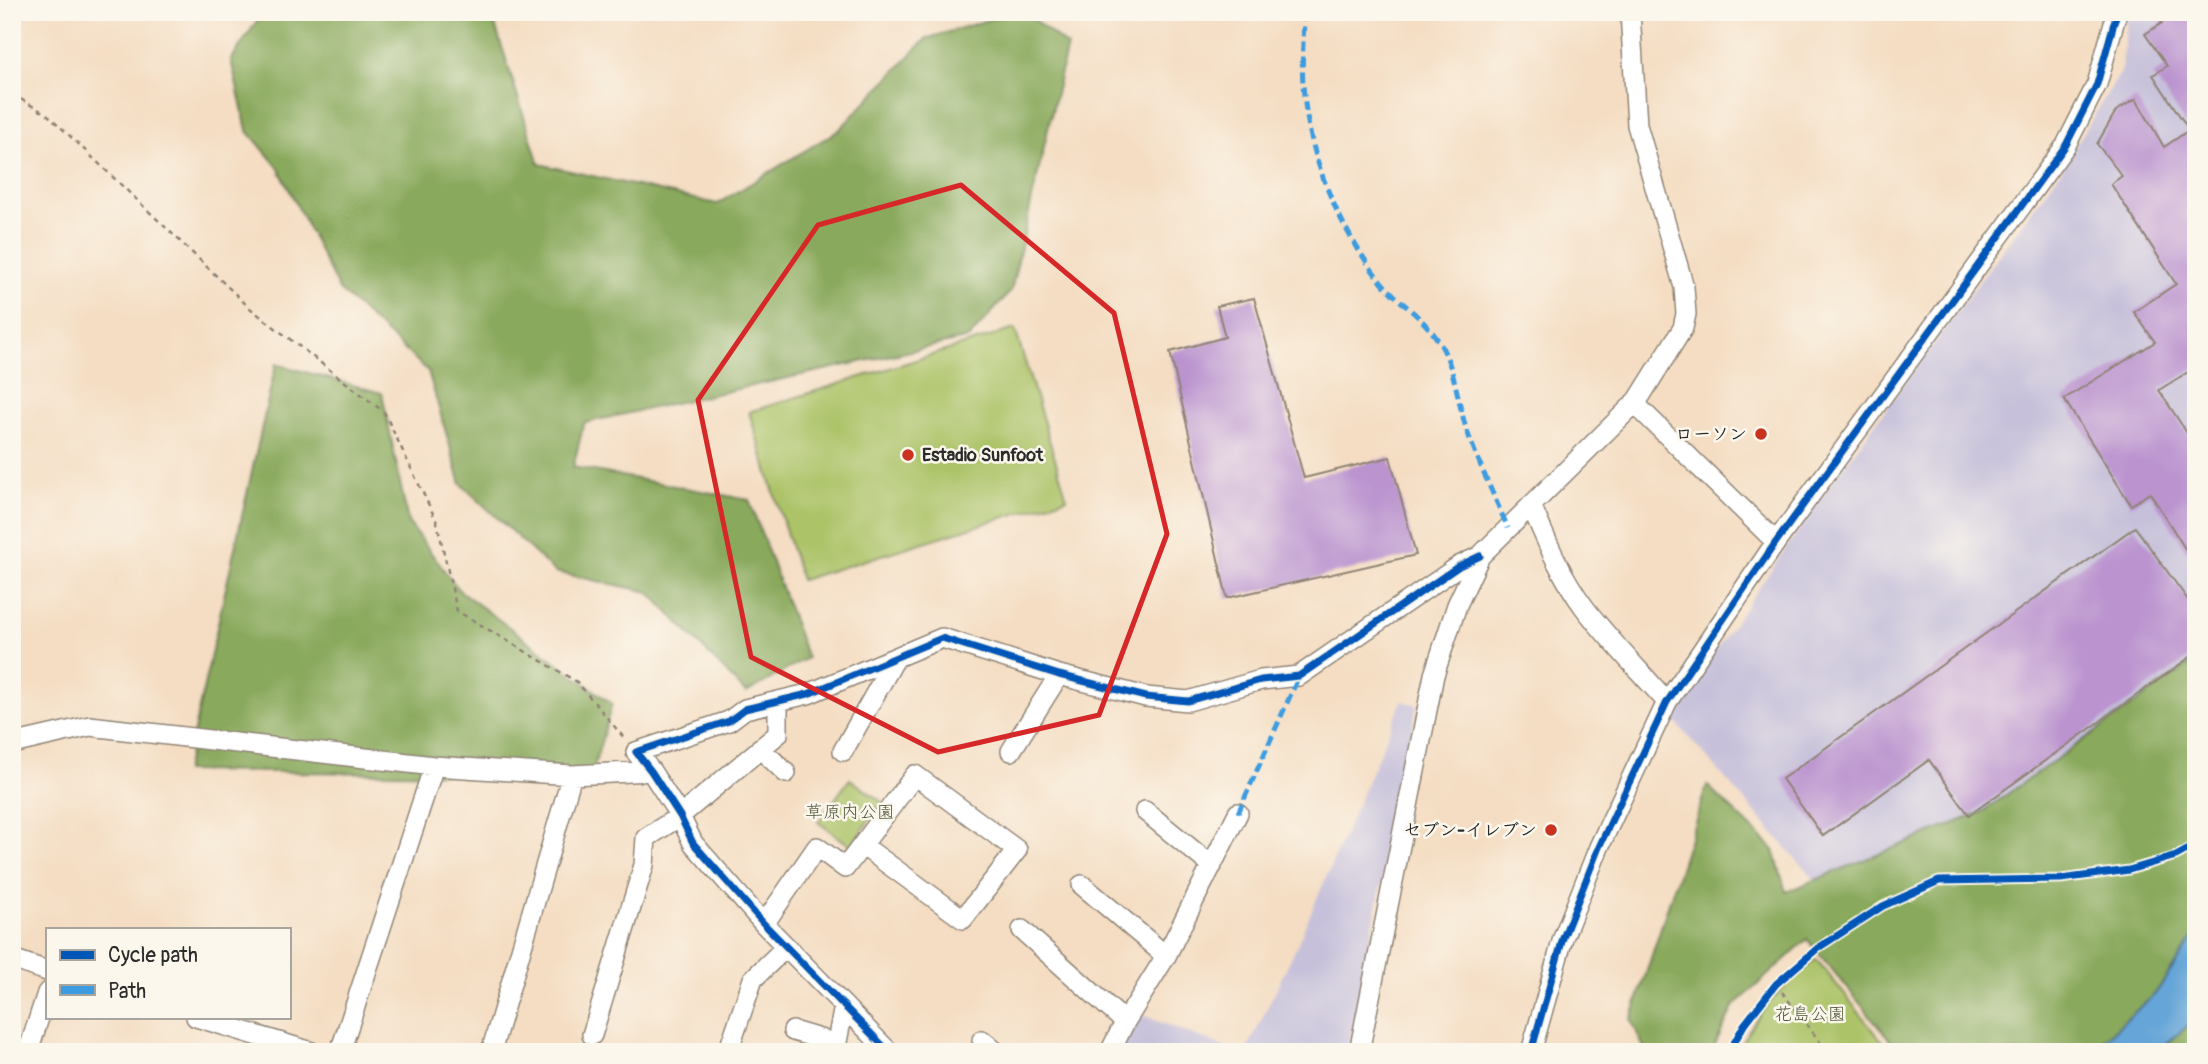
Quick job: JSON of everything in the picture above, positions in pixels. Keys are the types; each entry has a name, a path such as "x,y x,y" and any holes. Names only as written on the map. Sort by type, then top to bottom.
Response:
{"street":[{"path":"1359,1052 1434,676 1457,605 1480,556 1634,403 1683,328 1686,314 1684,287 1637,125 1630,12"},
{"path":"1531,1052 1563,938 1599,847 1667,702 1776,542 2066,145 2097,84 2117,12"},
{"path":"1634,403 1776,542"},
{"path":"1531,505 1566,578 1585,607 1667,702"},
{"path":"889,1052 764,925 693,843 680,816 636,752 729,721 745,709 808,694 942,638 1059,675 1146,697 1173,701 1188,701 1261,680 1299,676 1458,566 1480,556"},
{"path":"843,751 896,657"},
{"path":"1011,751 1059,675"},
{"path":"593,1035 644,864 646,838 680,816 778,734 778,702"},
{"path":"12,744 90,726 434,766 572,775 651,771"},
{"path":"760,748 786,773"},
{"path":"340,1052 434,766"},
{"path":"491,1052 572,775"},
{"path":"764,925 817,847 845,867 915,775 1017,850 963,919 862,845"},
{"path":"1145,811 1212,866"},
{"path":"1110,1052 1125,1022 1166,956 1238,814"},
{"path":"1083,886 1166,956"},
{"path":"1022,930 1125,1022"},
{"path":"728,1052 753,979 786,947"},
{"path":"12,959 46,971"},
{"path":"28,1052 46,996"},
{"path":"793,1031 836,1048 844,1006"},
{"path":"199,1018 312,1052"}],"path":[{"path":"12,94 48,115 251,309 384,412 437,522 457,611 577,682 636,752"},
{"path":"1768,994 1786,975"},
{"path":"1776,984 1821,1042 1822,1052"}],"highlighted area":[{"path":"961,185 1114,313 1167,534 1099,715 938,752 751,657 698,400 818,225"}],"shaded area":[{"path":"2128,12 2196,12 2196,660 1982,812 1815,880 1670,716 1830,485 2060,172 2121,71"},
{"path":"1402,701 1417,705 1348,1052 1246,1052 1293,954"},
{"path":"1137,1013 1237,1052 1116,1052"}],"green space":[{"path":"263,12 491,12 539,164 717,204 839,130 926,39 1013,12 1024,12 1067,46 1011,291 969,338 584,423 573,467 749,500 807,658 746,693 649,592 555,572 461,484 428,371 339,290 278,167 247,130 231,60"},
{"name":"Estadio Sunfoot","path":"1015,329 1067,498 801,580 749,412"},
{"path":"276,364 382,393 408,522 459,590 612,704 590,781 482,774 185,771"},
{"path":"2196,660 2196,934 2155,994 2090,1052 1900,1052 1807,939 1733,1007 1712,1052 1646,1052 1631,1020 1707,785 1774,850 1786,892 1982,812"},
{"name":"草原内公園","path":"850,779 882,802 851,846 818,822"},
{"name":"花島公園","path":"1816,959 1891,1052 1737,1052 1753,1024 1771,1001"},
{"path":"2196,1017 2196,1052 2159,1052"}],"water":[{"path":"2196,934 2196,1011 2190,1024 2156,1052 2090,1052 2155,994"}],"building":[{"path":"2167,12 2196,12 2196,367 2159,390 2196,447 2196,566 2150,493 2131,505 2064,399 2155,342 2134,312 2176,284 2111,184 2122,176 2097,144 2116,111 2136,99 2164,147 2189,130 2153,75 2167,66 2145,34 2162,23 2159,18"},
{"path":"1254,298 1304,478 1390,457 1416,555 1227,598 1170,352 1225,337 1217,306"},
{"path":"2135,527 2196,611 2196,653 1969,815 1929,760 1823,836 1782,779"}],"marked path":[{"path":"1301,12 1304,21 1304,95 1313,145 1329,192 1364,259 1387,288 1430,329 1443,349 1467,431 1508,528"},
{"path":"1238,813 1299,676"}],"cycle path":[{"path":"1531,1052 1563,938 1599,847 1667,702 1776,542 2066,145 2097,84 2117,12"},
{"path":"889,1052 764,924 693,843 680,816 636,752 729,721 745,709 808,694 942,638 1059,675 1146,697 1188,701 1261,680 1299,676 1459,566 1480,556"},
{"path":"1729,1052 1744,1025 1776,984 1818,948 1883,906 1939,881 2061,879 2129,870 2176,856 2196,845"}],"place":[{"name":"ローソン","path":"1761,434"},
{"name":"Estadio Sunfoot","path":"908,455"},
{"name":"セブン-イレブン","path":"1551,830"}]}
